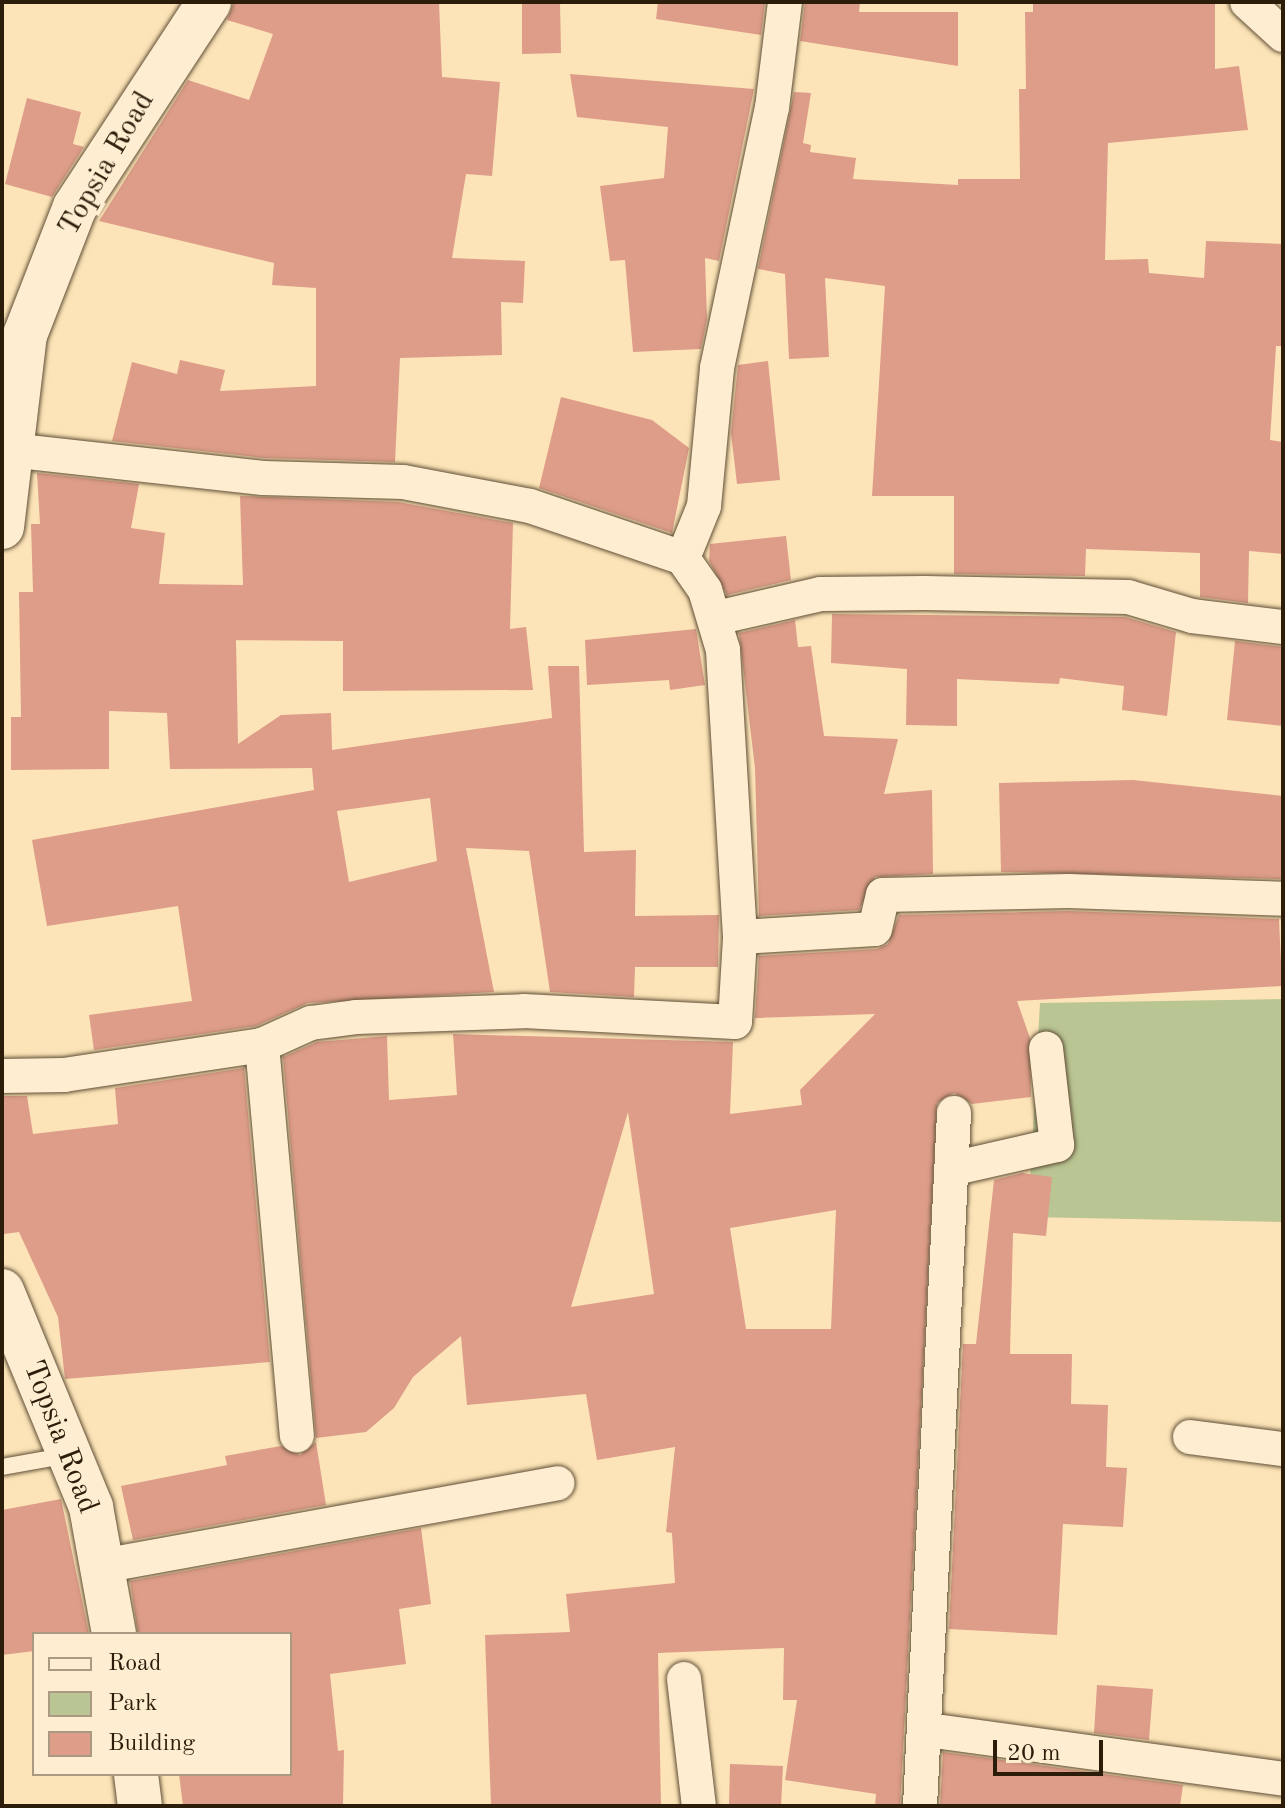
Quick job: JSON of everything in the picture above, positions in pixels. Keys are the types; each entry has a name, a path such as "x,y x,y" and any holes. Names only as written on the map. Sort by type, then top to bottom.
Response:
{"street":[{"name":"Topsia Road","path":"2,527 10,450 14,333 75,207 209,2"},
{"path":"683,558 704,506 717,368 772,108 785,2"},
{"path":"1247,2 1283,35"},
{"path":"2,1076 64,1075 262,1045 311,1023 356,1017 524,1011 735,1022 740,937 716,618 683,558 530,506 403,482 263,478 10,450"},
{"path":"716,618 821,594 940,594 1128,597 1192,616 1283,627"},
{"path":"740,937 875,929 883,895 1069,891 1283,899"},
{"path":"262,1045 297,1435"},
{"path":"951,1169 1057,1145 1046,1049"},
{"path":"920,1806 927,1730 954,1113"},
{"name":"Topsia Road","path":"2,1291 91,1507 114,1632"},
{"path":"1190,1437 1283,1449"},
{"path":"102,1566 558,1483"},
{"path":"684,1679 699,1806"},
{"path":"927,1730 1283,1779"},
{"path":"136,1776 140,1806"}],"lane":[{"path":"2,1467 70,1455"}],"green space":[{"path":"1283,999 1283,1222 1028,1217 1040,1003"}],"building":[{"path":"234,2 439,2 442,77 500,82 492,176 466,174 452,258 525,261 523,303 501,302 502,355 400,358 395,462 264,458 112,441 132,362 177,374 180,360 225,370 220,391 316,386 316,288 272,285 274,263 99,221 188,80 249,100 273,34 227,20"},
{"path":"522,2 560,2 561,53 522,54"},
{"path":"658,2 765,2 761,35 656,19"},
{"path":"805,2 860,2 859,12 958,12 958,66 800,41"},
{"path":"1033,2 1215,2 1215,69 1239,66 1248,130 1108,143 1105,260 1148,259 1149,273 1204,278 1206,241 1283,244 1283,346 1276,346 1270,440 1283,442 1283,554 1249,551 1248,603 1200,597 1200,553 1086,549 1085,576 954,574 954,496 872,496 885,286 825,278 829,357 789,359 785,274 758,269 794,92 811,93 803,143 811,145 810,152 856,158 853,179 958,185 958,179 1020,179 1019,89 1026,89 1025,12 1033,12"},
{"path":"570,74 754,89 719,261 705,258 707,319 701,349 633,352 625,260 610,261 600,186 664,178 668,127 577,117"},
{"path":"27,98 81,112 73,144 84,147 52,197 5,184"},
{"path":"768,361 780,480 737,484 731,433 738,365"},
{"path":"561,397 652,420 689,448 672,533 539,488"},
{"path":"37,473 139,484 131,528 165,533 159,584 243,585 240,496 398,502 513,523 510,629 526,627 533,690 343,691 343,641 236,640 238,744 281,715 331,713 332,750 552,718 548,666 579,666 584,852 636,850 635,916 719,915 718,967 635,967 634,997 550,992 529,851 466,848 494,992 308,1003 256,1026 94,1050 89,1015 192,1001 178,906 47,926 32,840 314,790 312,768 170,769 167,713 109,711 109,769 11,770 11,717 21,717 19,592 33,592 31,524 40,524","holes":["430,798 437,861 349,882 337,811"]},
{"path":"786,536 791,580 727,595 709,561 710,544"},
{"path":"832,614 1125,617 1176,632 1167,716 1122,710 1124,686 1060,678 1059,684 957,679 957,726 906,725 907,669 831,663"},
{"path":"795,620 798,647 811,646 824,736 898,739 884,794 932,790 933,874 875,877 859,910 759,916 755,768 739,633"},
{"path":"696,629 705,685 670,690 669,680 587,685 585,640"},
{"path":"1235,641 1283,647 1283,726 1227,720"},
{"path":"1133,780 1283,796 1283,879 1001,872 999,783"},
{"path":"1069,911 1279,919 1282,986 1017,1001 1030,1038 1031,1097 972,1104 954,1093 937,1103 900,1806 875,1806 876,1794 785,1780 797,1700 783,1700 784,1648 658,1653 661,1806 491,1806 485,1635 570,1632 566,1594 675,1583 672,1533 666,1532 675,1447 597,1460 586,1394 467,1405 461,1336 413,1377 394,1408 366,1432 316,1438 283,1057 317,1042 387,1036 389,1100 457,1095 453,1034 733,1042 730,1114 802,1105 800,1090 875,1014 755,1018 759,956 877,949 888,944 899,915","holes":["628,1112 654,1294 571,1307","836,1210 831,1329 746,1329 730,1228"]},
{"path":"244,1068 270,1362 65,1379 58,1317 19,1232 4,1234 2,1096 27,1096 33,1134 118,1124 115,1088"},
{"path":"1022,1173 1052,1177 1046,1236 1013,1233 1010,1354 1072,1354 1071,1404 1108,1405 1106,1467 1127,1468 1123,1527 1063,1524 1057,1635 949,1629 963,1344 976,1344 994,1180"},
{"path":"316,1442 326,1505 133,1540 121,1486 227,1465 225,1456 281,1446 300,1455"},
{"path":"61,1499 89,1632 32,1632 32,1651 2,1655 2,1510"},
{"path":"421,1528 431,1604 399,1609 406,1664 330,1674 338,1751 344,1750 343,1806 183,1806 179,1776 292,1776 292,1632 138,1632 130,1581"},
{"path":"1097,1685 1153,1689 1149,1740 1094,1733"},
{"path":"943,1752 1183,1785 1180,1806 940,1806"},
{"path":"730,1764 783,1766 781,1806 729,1806"}]}
